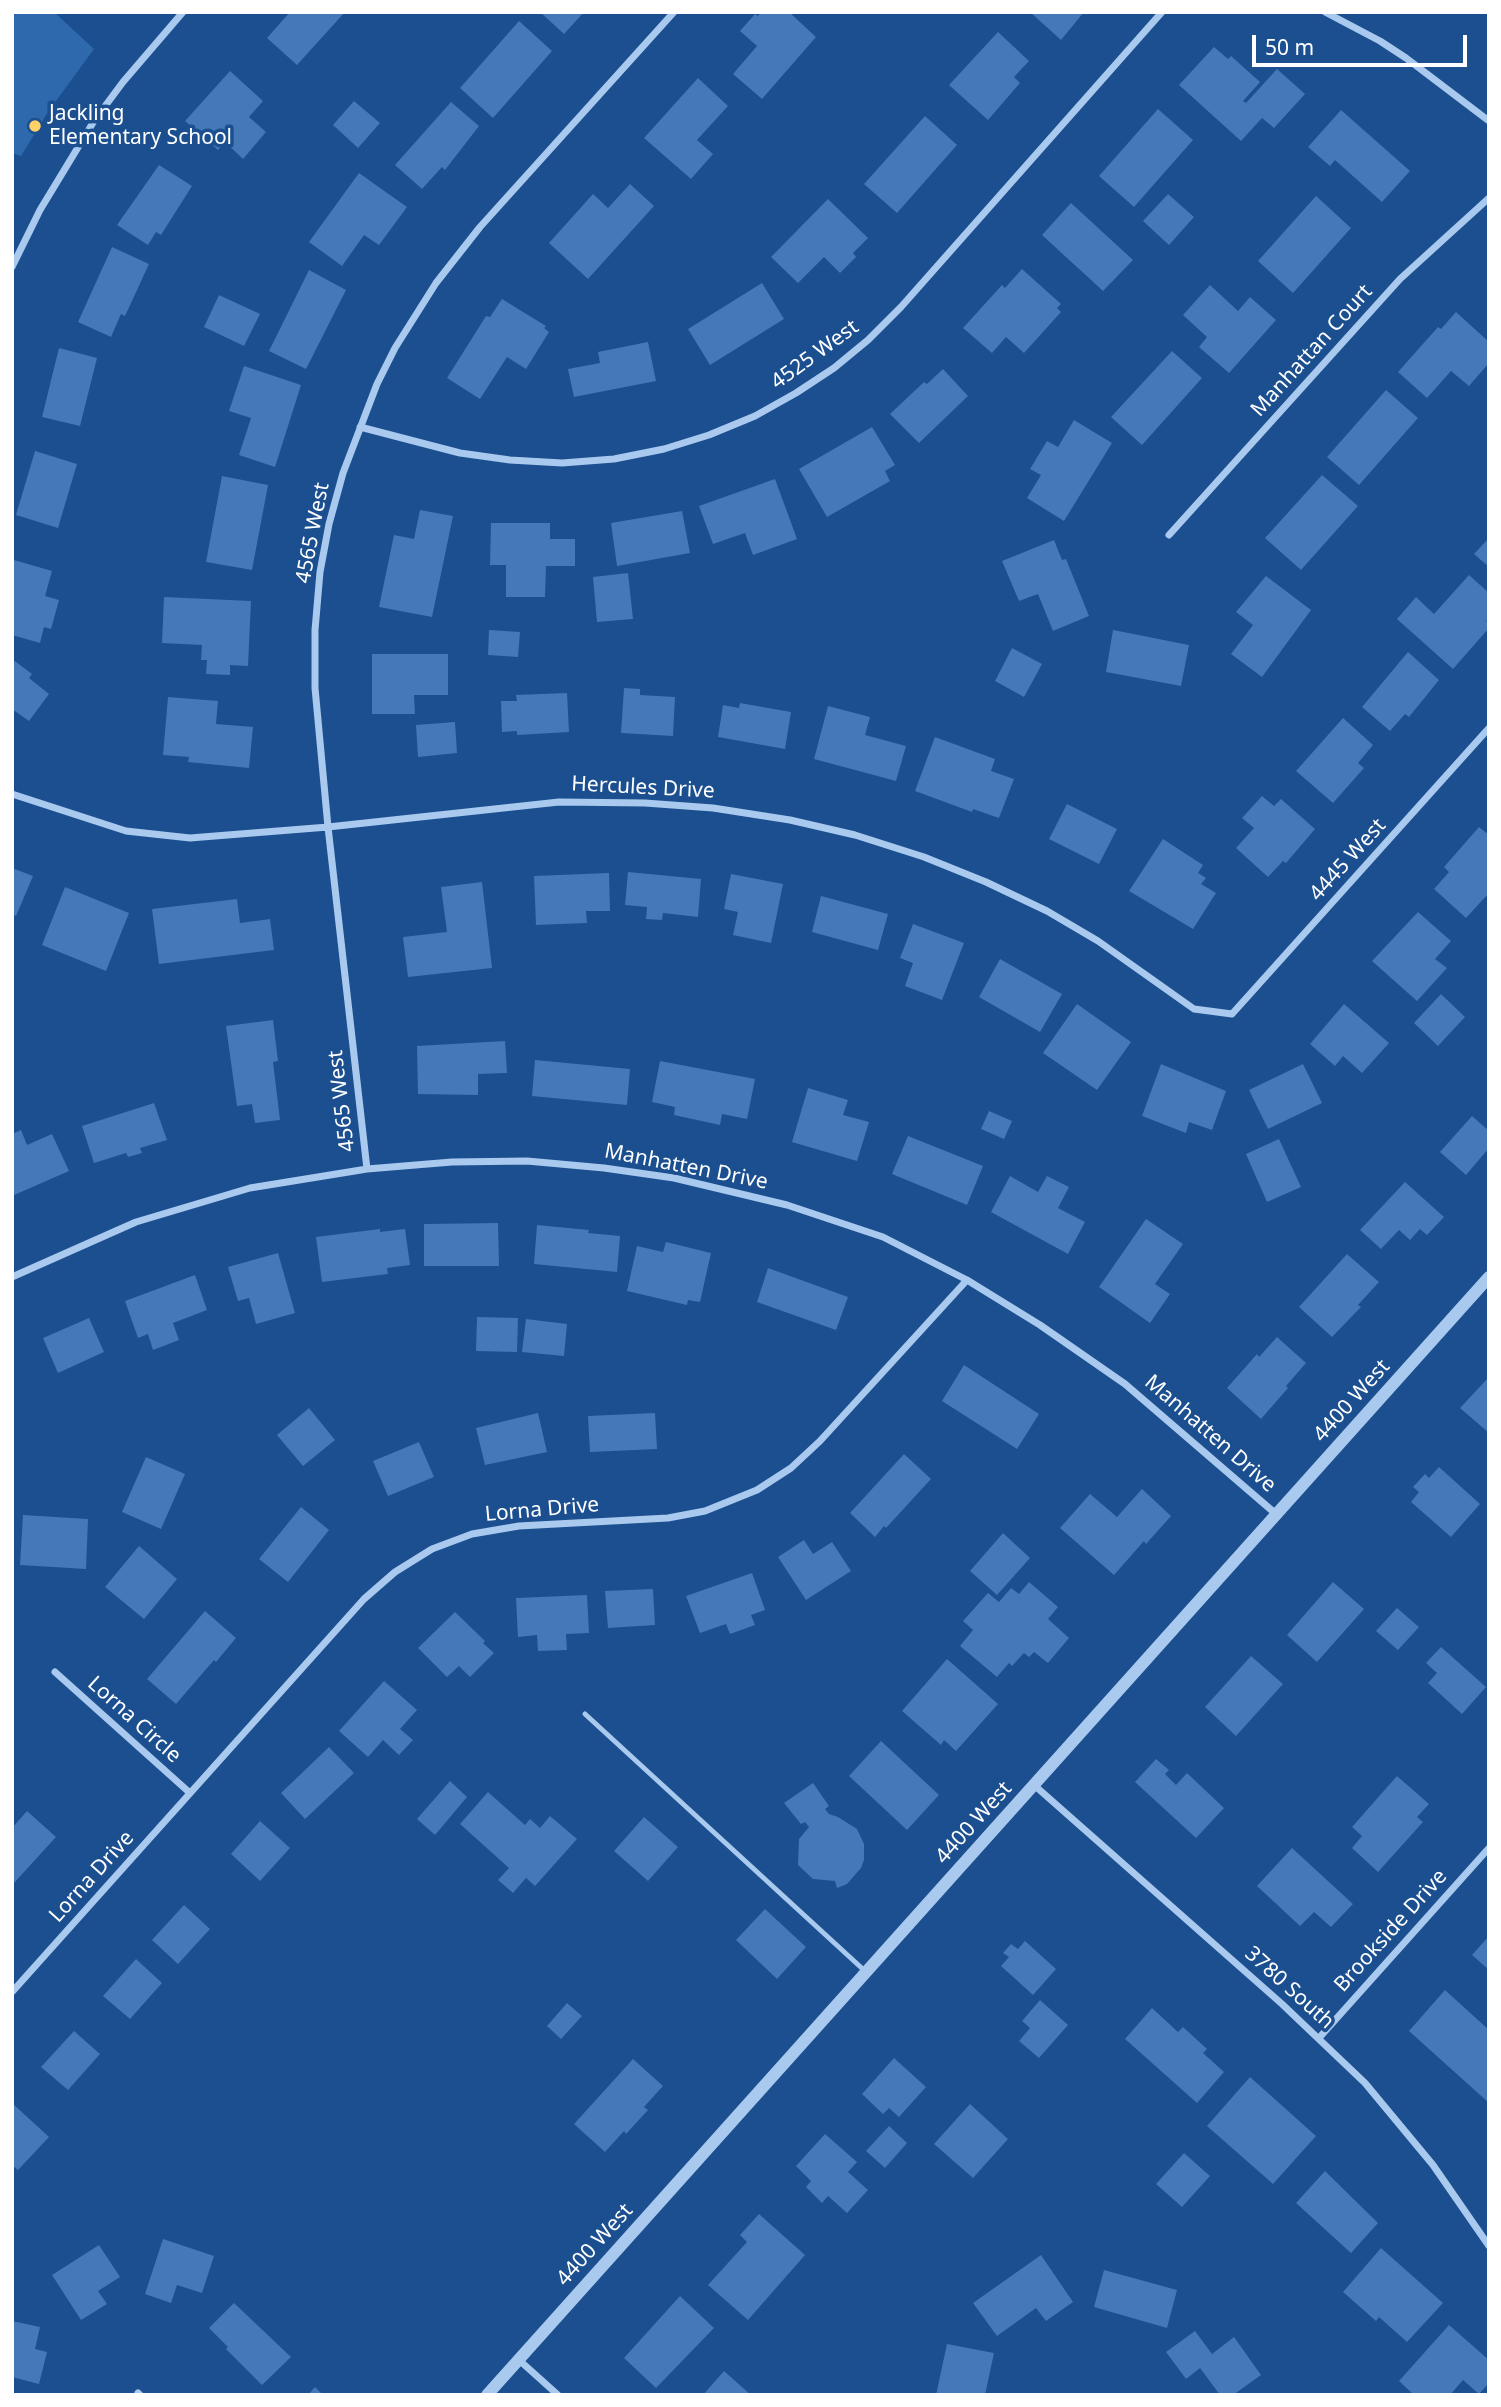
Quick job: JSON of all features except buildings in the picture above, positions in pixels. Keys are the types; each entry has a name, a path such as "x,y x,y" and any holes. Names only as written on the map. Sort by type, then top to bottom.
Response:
{"street":[{"path":"12,267 40,210 94,121 183,12"},
{"name":"4565 West","path":"367,1169 315,688 315,630 320,572 329,524 343,473 377,384 395,348 436,283 457,254 674,12"},
{"name":"4525 West","path":"359,427 460,453 562,463 614,459 664,449 709,435 755,416 834,368 877,332 1162,12"},
{"path":"1325,12 1389,47 1435,78 1489,121"},
{"name":"Manhattan Court","path":"1169,536 1392,287 1489,198"},
{"name":"4445 West","path":"1232,1014 1489,728"},
{"name":"Hercules Drive","path":"12,794 126,831 190,838 328,827 559,802 645,803 713,808 790,820 855,835 924,857 986,882 1046,911 1098,941 1194,1009 1232,1014"},
{"name":"Manhatten Drive","path":"12,1277 136,1222 250,1188 367,1169 452,1162 527,1161 674,1178 787,1205 883,1237 967,1280 1041,1325 1125,1384 1276,1514"},
{"name":"4400 West","path":"487,2395 1489,1277"},
{"name":"Lorna Drive","path":"12,1992 364,1599 395,1572 432,1549 472,1534 519,1526 668,1518 705,1511 757,1490 791,1468 820,1441 967,1280"},
{"name":"Lorna Circle","path":"55,1672 190,1793"},
{"name":"3780 South","path":"1034,1785 1319,2038 1365,2083 1433,2165 1489,2246"},
{"name":"Brookside Drive","path":"1319,2038 1489,1848"},
{"path":"519,2360 558,2395"}],"lane":[{"path":"584,1714 866,1972"}],"shaded area":[{"name":"Jackling Elementary School","path":"12,12 54,12 94,49 48,112 21,156 12,153"}],"place":[{"name":"Jackling Elementary School","path":"35,126"}]}
